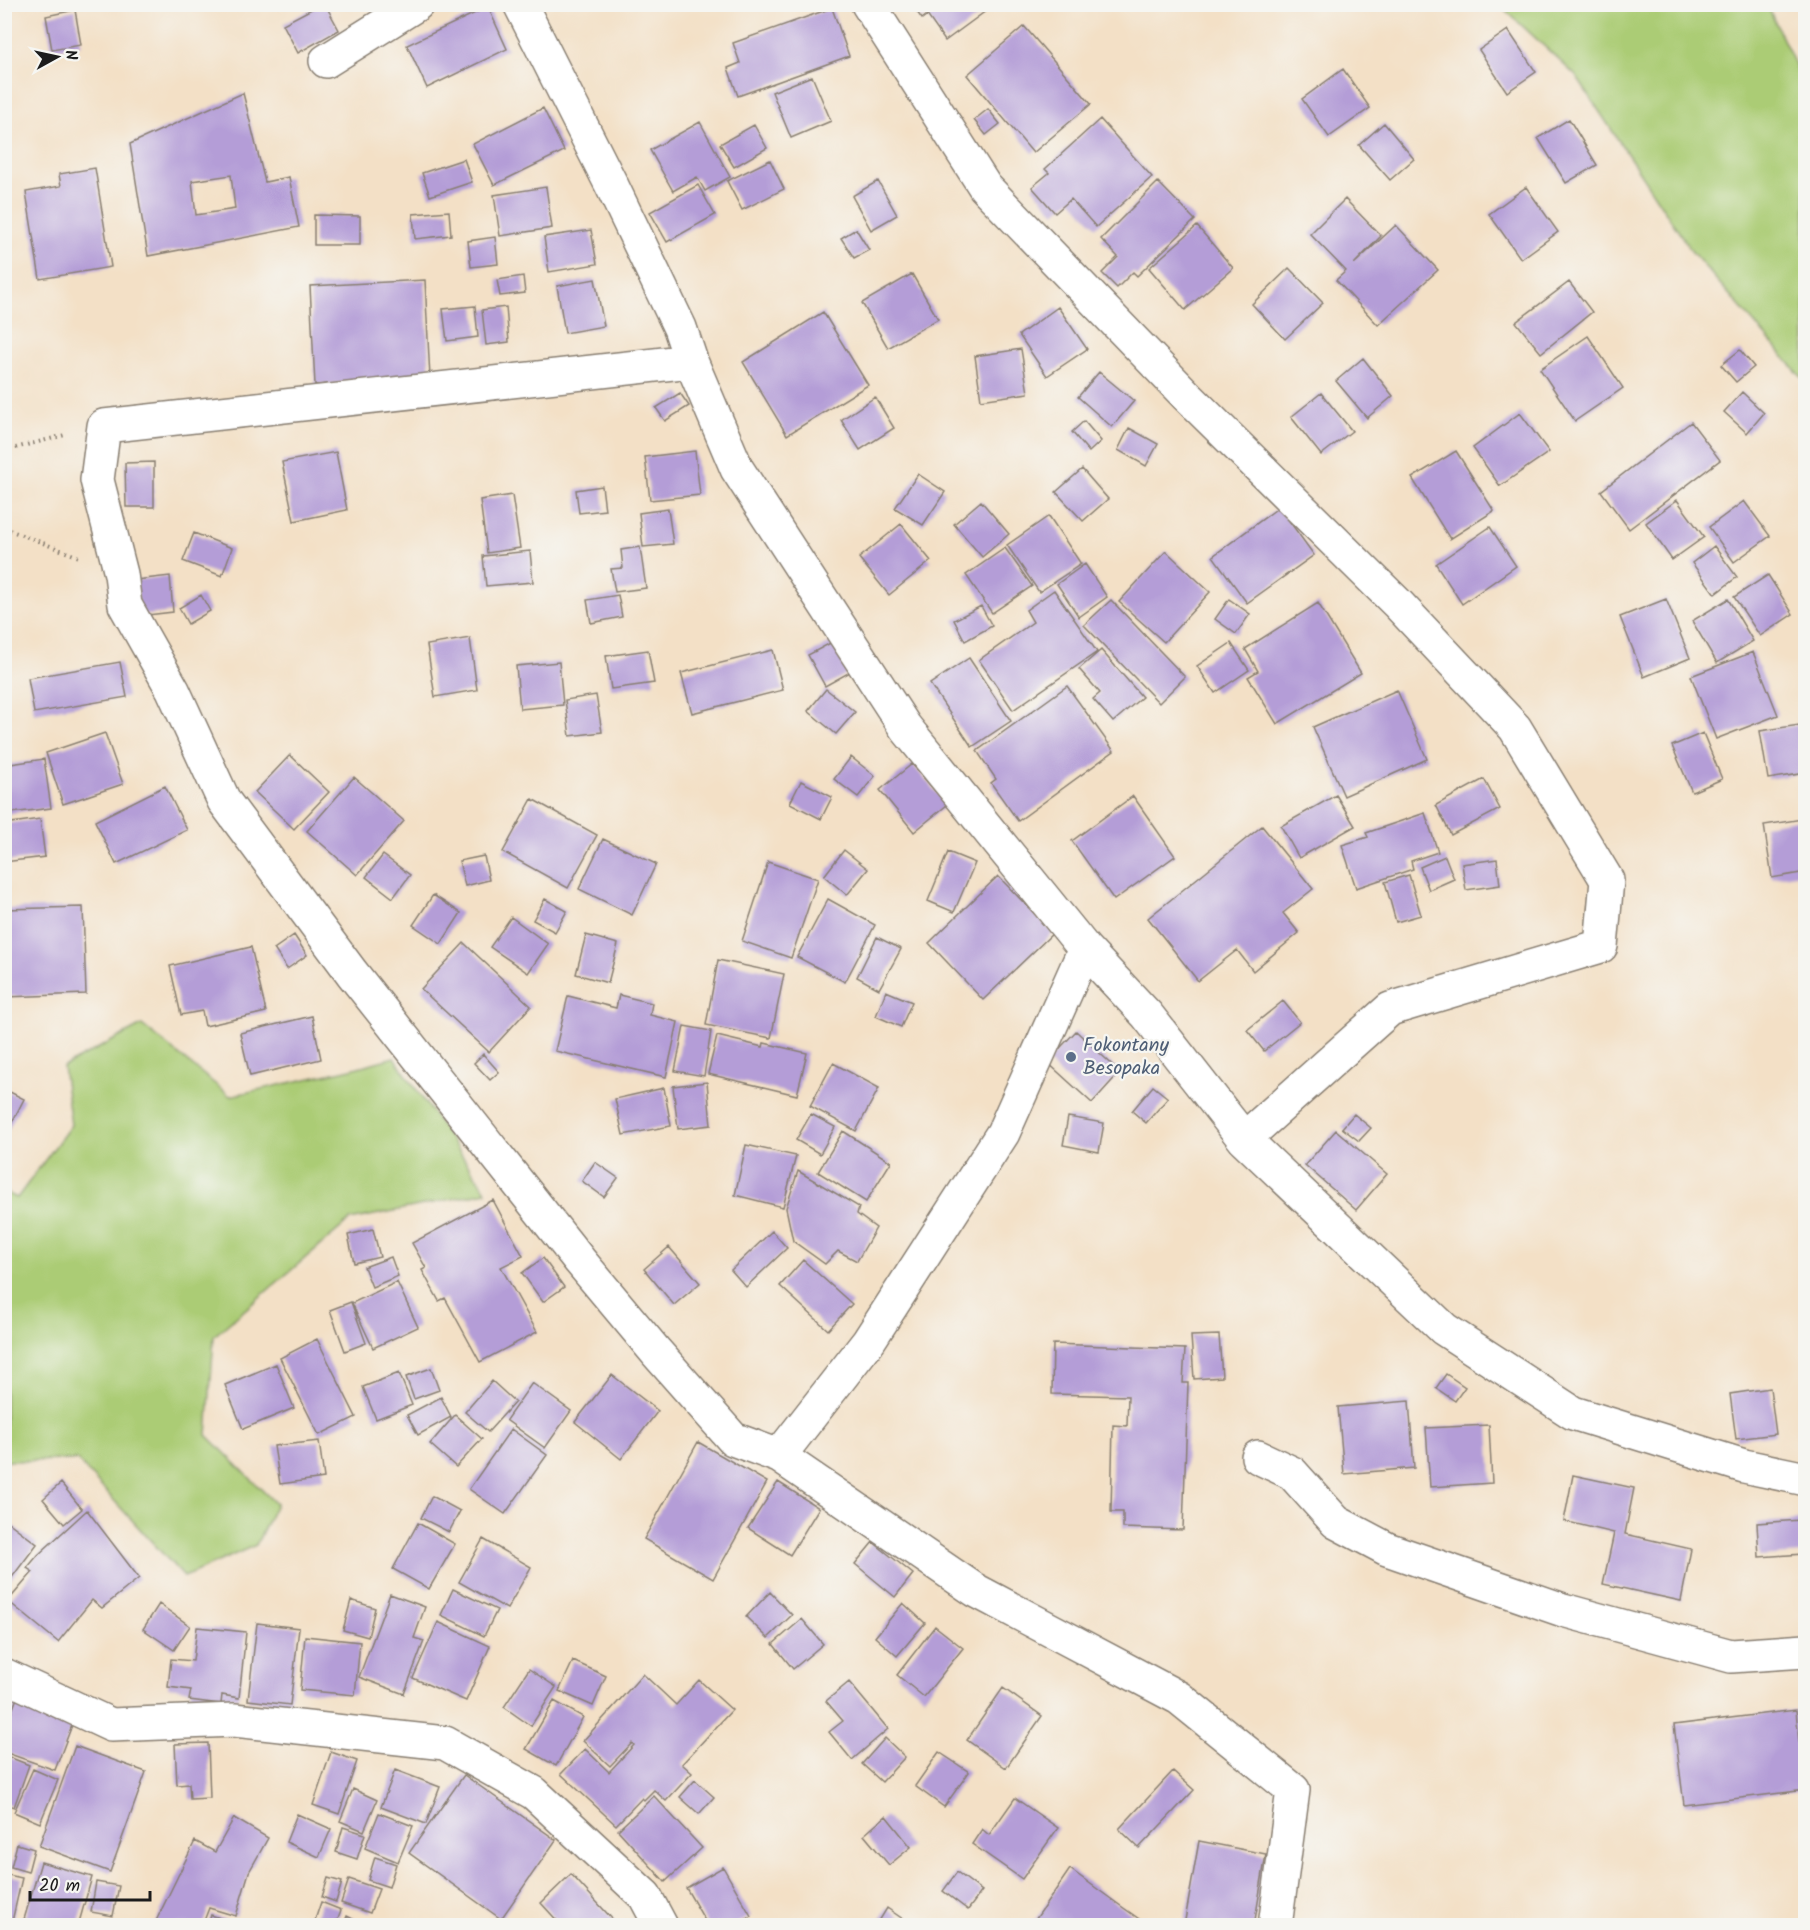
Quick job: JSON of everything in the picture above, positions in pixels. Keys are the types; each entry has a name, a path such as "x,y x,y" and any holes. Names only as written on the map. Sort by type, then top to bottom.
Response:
{"street":[{"path":"326,61 417,4"},
{"path":"520,4 617,196 680,328 691,361 737,469 905,727 1085,949 1147,1015 1244,1139 1443,1329 1573,1413 1744,1466 1806,1479"},
{"path":"868,4 985,187 1187,396 1397,603 1515,728 1607,880 1601,945 1390,1009 1244,1139"},
{"path":"691,361 104,426 97,480 121,574 125,605 174,690 224,801 345,964 580,1261 733,1439 779,1456 975,1590 1179,1698 1293,1790 1275,1926"},
{"path":"779,1456 868,1342 1003,1133 1085,949"},
{"path":"1258,1457 1292,1473 1336,1522 1387,1549 1563,1610 1731,1656 1806,1651"},
{"path":"4,1675 111,1725 234,1720 446,1743 534,1793 645,1896 661,1926"}],"path":[{"path":"4,451 104,426"},
{"path":"4,528 121,574"}],"green space":[{"path":"1500,5 1767,5 1805,86 1805,381 1692,252 1576,76"},
{"path":"142,1025 230,1096 394,1057 487,1192 350,1220 214,1336 207,1435 276,1504 256,1545 184,1577 77,1460 5,1461 5,1192 17,1198 71,1125 63,1067"}],"building":[{"path":"325,4 339,30 298,53 283,24"},
{"path":"912,5 994,5 945,41 927,15 922,19"},
{"path":"488,7 507,49 427,88 407,45"},
{"path":"832,8 849,56 738,96 728,68 740,63 733,43"},
{"path":"75,10 81,45 52,50 46,16"},
{"path":"1024,26 1091,104 1033,153 967,75"},
{"path":"1508,30 1536,72 1507,92 1479,50"},
{"path":"1343,69 1370,108 1329,137 1302,99"},
{"path":"812,76 831,121 791,138 772,92"},
{"path":"243,93 265,182 289,177 299,227 148,256 130,144","holes":["231,175 235,209 196,215 192,181"]},
{"path":"543,108 564,151 494,185 473,144"},
{"path":"988,109 1000,124 986,135 974,120"},
{"path":"1100,119 1152,177 1096,227 1071,199 1055,213 1032,187 1049,173 1045,169"},
{"path":"1569,119 1597,165 1566,183 1538,138"},
{"path":"700,122 730,177 705,191 697,177 673,191 650,150"},
{"path":"1384,123 1414,159 1390,180 1359,145"},
{"path":"754,125 767,148 734,167 720,144"},
{"path":"464,159 472,182 430,196 422,173"},
{"path":"770,160 784,189 742,210 727,181"},
{"path":"95,168 111,267 40,279 26,192 61,186 59,174"},
{"path":"878,181 897,215 871,230 852,196"},
{"path":"1158,182 1195,220 1137,276 1133,272 1117,288 1102,273 1118,257 1101,239"},
{"path":"698,185 715,215 667,242 650,212"},
{"path":"546,187 552,228 500,236 494,195"},
{"path":"1526,187 1558,232 1521,259 1489,214"},
{"path":"1345,199 1381,236 1354,264 1396,225 1438,270 1378,325 1336,280 1346,271 1310,234"},
{"path":"449,211 451,235 415,239 413,214"},
{"path":"314,215 360,216 360,245 314,245"},
{"path":"1197,226 1233,268 1185,310 1149,268"},
{"path":"856,229 869,250 854,258 841,238"},
{"path":"591,230 597,264 549,272 544,237"},
{"path":"495,237 498,264 471,267 468,241"},
{"path":"1289,268 1323,303 1285,339 1252,304"},
{"path":"912,274 938,319 888,348 862,303"},
{"path":"523,276 525,293 500,296 497,280"},
{"path":"595,279 604,326 565,333 557,286"},
{"path":"425,280 430,378 315,385 310,286"},
{"path":"1569,282 1592,312 1541,353 1516,322"},
{"path":"475,306 478,337 447,341 443,309"},
{"path":"506,307 509,342 486,345 482,310"},
{"path":"1058,307 1087,349 1047,376 1019,335"},
{"path":"823,312 868,385 787,435 743,362"},
{"path":"1588,336 1623,388 1575,421 1540,369"},
{"path":"1021,349 1028,393 981,400 975,356"},
{"path":"1740,350 1754,367 1736,382 1721,365"},
{"path":"1363,358 1393,396 1367,418 1336,381"},
{"path":"1099,372 1134,401 1112,427 1078,397"},
{"path":"1742,392 1764,413 1747,433 1724,412"},
{"path":"680,393 689,406 665,421 656,408"},
{"path":"1321,393 1352,431 1321,455 1291,417"},
{"path":"875,397 894,428 860,450 841,420"},
{"path":"1520,413 1549,452 1500,486 1473,448"},
{"path":"1084,421 1101,441 1089,452 1072,432"},
{"path":"1691,422 1720,460 1629,529 1601,491"},
{"path":"1129,428 1158,444 1146,466 1118,450"},
{"path":"695,451 700,495 650,500 645,457"},
{"path":"1456,451 1494,511 1450,539 1412,478"},
{"path":"336,452 347,510 294,521 282,462"},
{"path":"154,462 154,507 126,507 125,463"},
{"path":"1082,469 1108,499 1083,521 1056,492"},
{"path":"918,474 945,492 923,525 895,508"},
{"path":"602,486 605,510 579,513 576,490"},
{"path":"512,495 520,548 487,553 480,500"},
{"path":"1677,500 1704,537 1672,560 1646,523"},
{"path":"981,501 1009,534 982,557 954,524"},
{"path":"1744,501 1770,536 1734,562 1709,527"},
{"path":"1279,507 1314,555 1247,603 1213,556"},
{"path":"668,509 673,544 643,547 639,513"},
{"path":"1049,516 1081,564 1039,592 1007,545"},
{"path":"901,524 931,561 889,595 859,558"},
{"path":"1490,527 1516,566 1462,604 1436,564"},
{"path":"194,533 232,548 222,576 183,561"},
{"path":"1714,546 1737,577 1715,594 1692,563"},
{"path":"640,547 646,588 615,592 611,569 623,568 621,550"},
{"path":"1005,548 1032,586 992,613 966,575"},
{"path":"530,551 533,582 486,586 483,556"},
{"path":"1166,551 1210,592 1164,642 1119,602"},
{"path":"1085,564 1107,597 1079,617 1057,584"},
{"path":"1768,575 1793,614 1760,636 1734,597"},
{"path":"170,576 173,612 139,616 136,580"},
{"path":"1054,590 1097,652 1013,710 979,660 1033,622 1026,610"},
{"path":"201,595 210,611 188,624 179,608"},
{"path":"618,595 622,617 591,623 587,600"},
{"path":"1229,599 1250,614 1236,634 1215,619"},
{"path":"1666,599 1690,658 1644,677 1620,617"},
{"path":"1728,599 1753,641 1717,663 1692,621"},
{"path":"1111,600 1185,677 1159,703 1084,625"},
{"path":"1318,603 1361,673 1277,724 1248,677 1258,671 1245,649"},
{"path":"981,606 992,626 965,641 954,620"},
{"path":"470,638 477,690 435,697 427,645"},
{"path":"836,640 852,671 825,686 808,655"},
{"path":"1231,643 1249,670 1215,693 1197,666"},
{"path":"648,650 654,683 611,689 606,656"},
{"path":"773,650 783,690 692,713 681,673"},
{"path":"1101,650 1142,697 1113,722 1093,699 1100,693 1079,669"},
{"path":"1753,652 1778,715 1716,739 1691,676"},
{"path":"969,658 1011,721 972,747 930,684"},
{"path":"120,662 127,697 34,713 28,678"},
{"path":"559,662 563,705 520,709 516,666"},
{"path":"1067,686 1114,751 1018,821 991,783 996,779 977,751"},
{"path":"826,689 855,712 836,734 808,711"},
{"path":"1397,690 1427,759 1344,796 1313,727"},
{"path":"596,695 602,732 570,736 565,700"},
{"path":"1806,724 1806,773 1768,779 1760,731"},
{"path":"105,733 123,784 63,804 46,753"},
{"path":"1703,733 1722,779 1692,792 1672,746"},
{"path":"290,755 329,792 294,829 255,792"},
{"path":"851,757 875,776 858,797 834,779"},
{"path":"44,759 51,808 4,814 4,765"},
{"path":"912,764 947,805 914,832 880,790"},
{"path":"354,777 404,821 357,875 307,831"},
{"path":"1484,779 1500,809 1451,835 1436,805"},
{"path":"801,781 832,797 821,819 790,803"},
{"path":"165,786 187,830 116,864 95,821"},
{"path":"1336,795 1355,826 1299,858 1281,826"},
{"path":"1133,796 1175,856 1114,900 1072,841"},
{"path":"532,799 597,835 568,888 503,852"},
{"path":"1425,813 1438,852 1411,861 1413,869 1356,888 1342,845 1368,837 1366,833"},
{"path":"40,819 45,857 4,862 4,824"},
{"path":"1802,819 1806,841 1806,872 1772,878 1764,825"},
{"path":"1262,826 1313,889 1283,913 1299,933 1253,971 1237,950 1198,981 1148,918"},
{"path":"603,839 656,864 632,915 579,889"},
{"path":"844,850 868,869 847,895 824,876"},
{"path":"948,852 975,863 954,912 928,901"},
{"path":"383,855 410,875 393,898 366,877"},
{"path":"484,856 489,880 465,886 459,861"},
{"path":"1445,856 1454,879 1429,890 1420,867"},
{"path":"1497,859 1500,885 1466,890 1462,864"},
{"path":"768,862 818,879 791,958 742,941"},
{"path":"1409,875 1421,915 1396,922 1385,882"},
{"path":"998,876 1053,933 983,1000 929,943"},
{"path":"433,895 461,913 441,944 413,925"},
{"path":"545,899 567,911 555,932 533,920"},
{"path":"828,899 875,925 845,982 797,957"},
{"path":"83,907 86,994 5,997 5,909"},
{"path":"511,917 548,944 528,973 490,947"},
{"path":"294,935 307,955 287,969 274,949"},
{"path":"586,935 618,944 608,983 576,974"},
{"path":"877,937 901,949 879,989 857,977"},
{"path":"464,943 531,1006 489,1052 421,989"},
{"path":"251,947 266,1012 205,1026 202,1011 181,1015 170,966"},
{"path":"718,960 784,974 771,1038 706,1025"},
{"path":"886,991 912,1002 901,1027 876,1016"},
{"path":"619,995 652,1003 650,1015 678,1022 666,1077 555,1051 568,996 616,1008"},
{"path":"1283,1001 1300,1022 1264,1051 1247,1030"},
{"path":"312,1016 321,1059 250,1076 240,1033"},
{"path":"684,1026 711,1031 704,1076 675,1071"},
{"path":"1076,1031 1120,1072 1092,1103 1047,1062"},
{"path":"717,1036 763,1047 764,1043 807,1053 797,1095 708,1074"},
{"path":"483,1054 499,1072 490,1080 474,1063"},
{"path":"833,1063 879,1088 856,1131 810,1106"},
{"path":"707,1082 711,1125 678,1129 673,1086"},
{"path":"1153,1086 1168,1098 1146,1123 1132,1111"},
{"path":"664,1088 671,1126 623,1135 615,1099"},
{"path":"4,1089 24,1099 4,1138"},
{"path":"811,1114 835,1127 820,1154 796,1140"},
{"path":"1354,1114 1371,1128 1359,1141 1342,1128"},
{"path":"1068,1117 1104,1123 1099,1152 1063,1145"},
{"path":"1336,1130 1387,1174 1356,1210 1305,1165"},
{"path":"843,1131 891,1162 866,1202 818,1172"},
{"path":"746,1145 796,1156 783,1207 735,1195"},
{"path":"595,1162 618,1178 604,1197 582,1181"},
{"path":"798,1171 859,1207 857,1214 876,1228 857,1261 838,1251 825,1264 793,1241 786,1208"},
{"path":"493,1200 523,1256 501,1267 537,1332 480,1362 445,1298 439,1301 422,1270 426,1268 412,1243"},
{"path":"373,1229 380,1257 354,1263 348,1235"},
{"path":"772,1231 787,1248 746,1287 731,1270"},
{"path":"669,1247 700,1283 674,1305 644,1269"},
{"path":"391,1257 398,1276 372,1287 364,1267"},
{"path":"543,1258 564,1287 543,1302 522,1273"},
{"path":"803,1260 852,1304 828,1330 780,1286"},
{"path":"397,1282 418,1327 373,1348 352,1303"},
{"path":"351,1302 366,1343 345,1351 330,1310"},
{"path":"1219,1335 1222,1377 1194,1379 1191,1336"},
{"path":"317,1339 356,1417 319,1435 280,1358"},
{"path":"1053,1344 1185,1349 1183,1383 1188,1383 1183,1530 1123,1528 1123,1512 1111,1512 1113,1425 1127,1426 1128,1396 1052,1394"},
{"path":"276,1364 294,1408 243,1429 225,1385"},
{"path":"431,1368 439,1390 414,1399 406,1377"},
{"path":"399,1373 412,1405 376,1419 363,1387"},
{"path":"1446,1374 1465,1387 1455,1401 1436,1388"},
{"path":"612,1375 658,1411 621,1459 575,1422"},
{"path":"492,1381 515,1402 488,1432 465,1412"},
{"path":"532,1383 571,1411 545,1448 506,1420"},
{"path":"1770,1388 1776,1434 1736,1439 1730,1394"},
{"path":"441,1397 451,1417 418,1435 407,1415"},
{"path":"1409,1401 1414,1468 1344,1474 1338,1407"},
{"path":"455,1415 482,1439 456,1467 430,1444"},
{"path":"1489,1425 1492,1483 1430,1487 1426,1428"},
{"path":"511,1429 547,1455 505,1514 469,1489"},
{"path":"319,1441 324,1478 280,1484 274,1446"},
{"path":"698,1442 767,1482 713,1579 644,1539"},
{"path":"1573,1475 1634,1488 1625,1534 1691,1549 1681,1601 1603,1584 1614,1533 1564,1521"},
{"path":"778,1482 819,1508 790,1555 748,1528"},
{"path":"61,1483 82,1509 64,1524 43,1499"},
{"path":"432,1496 460,1511 449,1532 421,1518"},
{"path":"87,1510 139,1578 102,1608 92,1600 58,1642 8,1601 33,1572 27,1568 38,1555"},
{"path":"4,1519 37,1544 4,1588"},
{"path":"1801,1520 1803,1554 1759,1557 1757,1523"},
{"path":"418,1523 455,1544 429,1589 393,1569"},
{"path":"483,1539 531,1567 507,1609 459,1582"},
{"path":"873,1542 913,1574 895,1597 855,1564"},
{"path":"453,1589 497,1610 484,1636 441,1615"},
{"path":"770,1592 792,1615 768,1638 746,1617"},
{"path":"390,1594 425,1607 414,1638 424,1641 404,1694 359,1677"},
{"path":"351,1600 375,1608 368,1637 343,1630"},
{"path":"903,1603 925,1623 897,1656 875,1637"},
{"path":"159,1604 190,1626 174,1650 143,1629"},
{"path":"802,1619 823,1644 793,1669 773,1644"},
{"path":"438,1622 490,1646 466,1701 413,1678"},
{"path":"257,1623 299,1628 290,1705 248,1700"},
{"path":"935,1626 963,1648 924,1697 897,1675"},
{"path":"197,1627 246,1632 239,1698 222,1695 221,1704 189,1700 191,1690 168,1687 171,1659 193,1661"},
{"path":"305,1636 360,1642 355,1695 300,1690"},
{"path":"573,1661 606,1676 593,1706 559,1691"},
{"path":"529,1669 556,1687 531,1726 504,1707"},
{"path":"643,1674 676,1705 699,1680 732,1710 682,1764 692,1773 666,1801 654,1790 644,1800 642,1798 616,1825 561,1774 585,1749 609,1772 634,1745 632,1743 610,1766 583,1741"},
{"path":"849,1682 888,1729 852,1760 829,1732 843,1721 826,1701"},
{"path":"1003,1688 1042,1716 1006,1768 967,1740"},
{"path":"20,1690 77,1712 55,1770 4,1752 4,1732"},
{"path":"554,1701 583,1717 556,1766 526,1749"},
{"path":"1796,1710 1799,1742 1806,1741 1806,1790 1684,1805 1674,1725"},
{"path":"885,1738 905,1757 882,1782 862,1764"},
{"path":"208,1743 210,1798 190,1799 189,1784 177,1785 175,1744"},
{"path":"75,1746 146,1772 110,1872 39,1846"},
{"path":"331,1752 357,1761 339,1814 313,1805"},
{"path":"939,1752 969,1772 944,1807 915,1786"},
{"path":"4,1755 29,1765 14,1807 4,1803"},
{"path":"33,1769 58,1780 40,1823 14,1812"},
{"path":"395,1770 440,1787 426,1824 381,1807"},
{"path":"1173,1771 1194,1790 1139,1848 1119,1829"},
{"path":"464,1775 556,1840 501,1919 409,1853"},
{"path":"695,1780 714,1797 699,1814 680,1797"},
{"path":"353,1789 377,1800 364,1831 340,1821"},
{"path":"654,1796 702,1848 665,1882 618,1830"},
{"path":"1015,1798 1058,1828 1022,1879 972,1844 982,1829 989,1835"},
{"path":"379,1813 413,1826 398,1862 365,1848"},
{"path":"297,1814 331,1829 319,1857 286,1842"},
{"path":"886,1816 911,1847 889,1865 864,1835"},
{"path":"234,1818 268,1838 249,1872 236,1916 209,1908 202,1926 159,1926 155,1923 195,1841 215,1852"},
{"path":"343,1827 365,1834 357,1859 336,1852"},
{"path":"1199,1841 1266,1854 1254,1926 1184,1926"},
{"path":"17,1844 34,1849 28,1872 11,1867"},
{"path":"375,1857 396,1864 389,1887 368,1880"},
{"path":"41,1862 92,1877 78,1926 22,1926"},
{"path":"723,1867 751,1916 733,1926 708,1926 686,1888"},
{"path":"1070,1869 1118,1904 1149,1926 1031,1926"},
{"path":"957,1872 982,1891 968,1910 943,1891"},
{"path":"4,1874 22,1878 11,1926 4,1926"},
{"path":"571,1874 615,1922 611,1926 562,1926 541,1903"},
{"path":"328,1878 342,1882 336,1902 322,1897"},
{"path":"349,1879 379,1889 370,1913 341,1903"},
{"path":"96,1882 119,1886 113,1916 91,1912"},
{"path":"321,1902 341,1910 335,1926 313,1926"},
{"path":"887,1908 913,1926 876,1926"},
{"path":"211,1915 241,1925 241,1926 208,1926"},
{"path":"347,1916 366,1926 343,1926"}],"place":[{"name":"Fokontany Besopaka","path":"1071,1057"}]}
